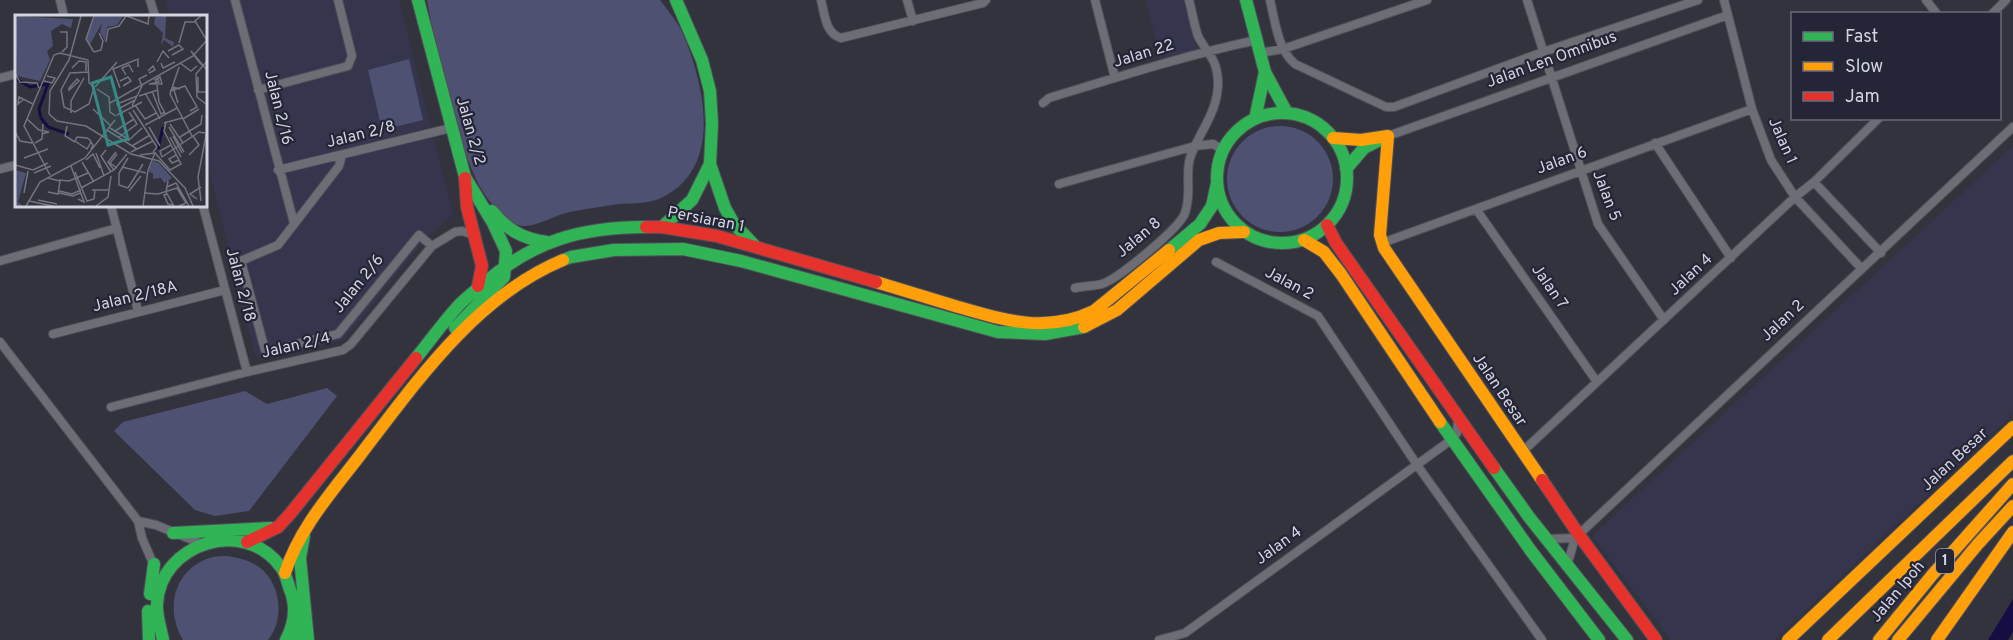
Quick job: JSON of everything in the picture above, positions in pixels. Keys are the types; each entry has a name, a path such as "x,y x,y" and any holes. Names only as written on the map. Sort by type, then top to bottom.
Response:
{"main road":[{"name":"Jalan 2/2","path":"418,0 465,177 507,251 507,264"},
{"path":"662,227 696,197 710,164 712,123 710,91 702,60 676,0"},
{"path":"1246,0 1265,72 1287,113"},
{"path":"1255,119 1265,72"},
{"path":"1287,113 1305,117 1333,138 1341,153 1346,169 1343,199 1337,213 1327,225 1304,240 1284,244 1263,241 1244,232 1230,218 1221,201 1217,183 1218,166 1223,150 1231,137 1255,119 1271,114 1287,113"},
{"path":"1382,243 1380,235 1388,136"},
{"name":"Jalan Len Omnibus","path":"1333,138 1361,140 1388,136"},
{"name":"Jalan Len Omnibus","path":"1346,169 1365,148 1388,136"},
{"path":"710,164 725,208 734,224 755,246"},
{"path":"465,177 465,192 482,266 478,286"},
{"path":"465,177 497,218 515,235 527,240 550,243"},
{"name":"Persiaran 1","path":"248,542 278,527 290,514 460,304 478,286 507,264 566,236 613,227 662,227 717,236 998,318 1045,324 1074,322 1093,314 1200,224 1212,206 1217,183"},
{"path":"1327,225 1336,243 1458,418 1546,539 1627,640"},
{"path":"600,230 602,252"},
{"name":"Persiaran 1","path":"285,573 293,549 304,528 436,360 491,304 539,270 571,257 602,252 683,249 741,261 998,332 1035,334 1069,332 1103,320 1198,240 1219,233 1244,232"},
{"path":"1304,240 1324,252 1341,274 1451,440 1550,579 1599,640"},
{"name":"Jalan Besar","path":"1382,243 1577,536 1656,640"},
{"path":"436,360 455,328 500,284 507,264"},
{"name":"Jalan Besar","path":"1788,640 2013,428"},
{"path":"1828,640 2013,461"},
{"name":"Jalan Ipoh","path":"1879,640 1933,574 2013,484"},
{"name":"Jalan Ipoh","path":"1898,640 1978,544 2013,506"},
{"path":"173,533 278,527"},
{"path":"304,528 300,558 308,640"},
{"path":"1937,640 2013,532"},
{"path":"158,640 155,610 159,586 168,568 182,553 200,543 224,539 248,542 266,552 285,573 294,603 298,640"},
{"path":"150,640 148,599 154,564"},
{"path":"286,640 294,618"},
{"path":"157,622 163,640"}],"street":[{"path":"60,0 64,15"},
{"path":"150,0 155,15"},
{"name":"Jalan 2/16","path":"235,0 278,170 294,223"},
{"path":"258,90 348,66 352,56 338,0"},
{"path":"821,0 828,29 833,35 841,38 983,3 986,0"},
{"path":"907,0 913,21"},
{"path":"1095,0 1115,78"},
{"name":"Jalan 8","path":"1075,288 1103,283 1117,276 1174,230 1185,215 1190,193 1189,161 1217,98 1218,80 1214,60 1198,35 1189,0"},
{"path":"1270,0 1283,49 1289,60 1386,107 1394,107 1543,52 1698,0"},
{"path":"1260,53 1283,49 1427,0"},
{"name":"Jalan 5","path":"1527,0 1598,224 1664,320"},
{"name":"Jalan 1","path":"1724,0 1752,109 1771,160 1795,197 1861,268"},
{"path":"1926,0 1935,12"},
{"path":"1994,12 2006,0"},
{"name":"Jalan Len Omnibus","path":"1388,136 1728,15"},
{"name":"Jalan 22","path":"1043,103 1048,98 1209,50 1257,40"},
{"path":"0,78 15,74"},
{"name":"Jalan 6","path":"1382,243 1752,109"},
{"name":"Jalan 4","path":"1522,452 1795,197 1814,182 1877,120"},
{"name":"Jalan 2","path":"1577,536 2013,127"},
{"name":"Jalan 2/8","path":"278,170 451,128"},
{"path":"1655,143 1731,258"},
{"path":"1059,184 1195,146 1213,144 1223,150"},
{"path":"294,223 339,166 342,155"},
{"path":"0,169 15,165"},
{"path":"1814,182 1881,253"},
{"path":"111,207 138,312"},
{"name":"Jalan 2/18","path":"203,207 247,372"},
{"name":"Jalan 7","path":"1476,208 1597,382"},
{"name":"Jalan 2/6","path":"294,223 278,245 241,261 263,348 268,351 338,334 419,235 432,246"},
{"path":"0,261 117,228"},
{"name":"Jalan 2/4","path":"111,407 343,350 351,344 432,246 456,232 462,231 474,235"},
{"name":"Jalan 2","path":"1216,262 1318,316 1417,465 1542,640"},
{"name":"Jalan 2/18A","path":"53,334 225,290"},
{"path":"0,342 138,521 142,538 154,564 159,586"},
{"path":"1451,440 1457,434 1458,418"},
{"name":"Jalan 4","path":"1159,640 1185,633 1451,440"},
{"path":"138,521 200,543"},
{"path":"1546,539 1577,536 1567,566"}],"shaded area":[{"path":"166,0 399,0 453,215 427,237 344,340 263,360 255,355 207,161 207,15 170,15"},
{"path":"427,0 660,0 681,30 691,54 702,99 704,123 702,145 695,165 682,183 663,197 653,201 570,212 532,225 517,225 510,221 495,208 482,191 468,159 447,91"},
{"path":"1146,0 1184,0 1197,49 1160,60"},
{"path":"409,59 423,120 382,130 368,70"},
{"path":"1280,126 1300,130 1317,142 1329,159 1333,179 1329,199 1317,216 1300,228 1280,232 1260,228 1243,216 1231,199 1227,179 1231,159 1243,142 1260,130"},
{"path":"2013,146 2013,414 1774,640 1671,640 1592,536"},
{"path":"327,388 337,396 249,511 215,516 195,510 114,431 123,422 245,391 267,404"},
{"path":"228,556 259,567 272,582 278,602 277,622 273,631 268,640 183,640 174,616 174,604 180,582 197,564 211,557"},
{"path":"2013,599 2013,632 2008,640 1988,640"}],"traffic: fast":[{"path":"418,0 465,177 493,223 506,251 504,277 455,328"},
{"path":"676,0 702,60 710,91 712,123 710,164 725,208 734,224 754,245"},
{"path":"1246,0 1265,72 1287,113"},
{"path":"1255,119 1265,72"},
{"path":"1282,113 1307,118 1328,132 1342,153 1347,178 1342,203 1328,224 1307,238 1282,243 1257,238 1236,224 1222,203 1217,178 1222,153 1236,132 1257,118 1282,113"},
{"path":"1346,169 1364,148 1378,141"},
{"path":"662,227 692,200 710,164"},
{"path":"1169,250 1200,224 1212,206 1217,183"},
{"path":"492,211 516,232 530,239 547,242"},
{"path":"416,358 463,301 521,257 559,239 579,234 646,227"},
{"path":"563,260 614,250 683,249 741,261 998,332 1045,334 1084,327"},
{"path":"1440,422 1531,551 1599,640"},
{"path":"1494,468 1529,517 1627,640"},
{"path":"173,533 271,528"},
{"path":"304,536 300,558 308,640"},
{"path":"163,640 157,604 162,583 172,565 188,552 206,544 226,540 246,543 265,551 283,570 294,607 293,621 286,640"},
{"path":"150,594 154,564"},
{"path":"148,611 149,640"},
{"path":"294,620 298,640"}],"traffic: slow":[{"path":"1388,136 1380,235 1384,248 1542,480"},
{"path":"1333,138 1361,140 1388,136"},
{"path":"1084,327 1117,310 1199,240 1219,233 1244,232"},
{"path":"1304,240 1324,252 1341,274 1440,422"},
{"path":"876,282 1007,320 1059,322 1094,311 1169,250"},
{"path":"285,573 299,540 318,510 404,398 450,343 503,295 563,260"},
{"path":"1788,640 2013,427"},
{"path":"1828,640 2013,461"},
{"path":"1879,640 1933,574 2013,484"},
{"path":"1898,640 1978,544 2013,506"},
{"path":"1937,640 2013,532"}],"traffic: jam":[{"path":"465,178 467,207 482,266 478,286"},
{"path":"1327,225 1336,243 1494,468"},
{"path":"646,227 662,227 717,236 876,282"},
{"path":"247,542 278,527 290,514 416,358"},
{"path":"1542,480 1656,640"}]}
